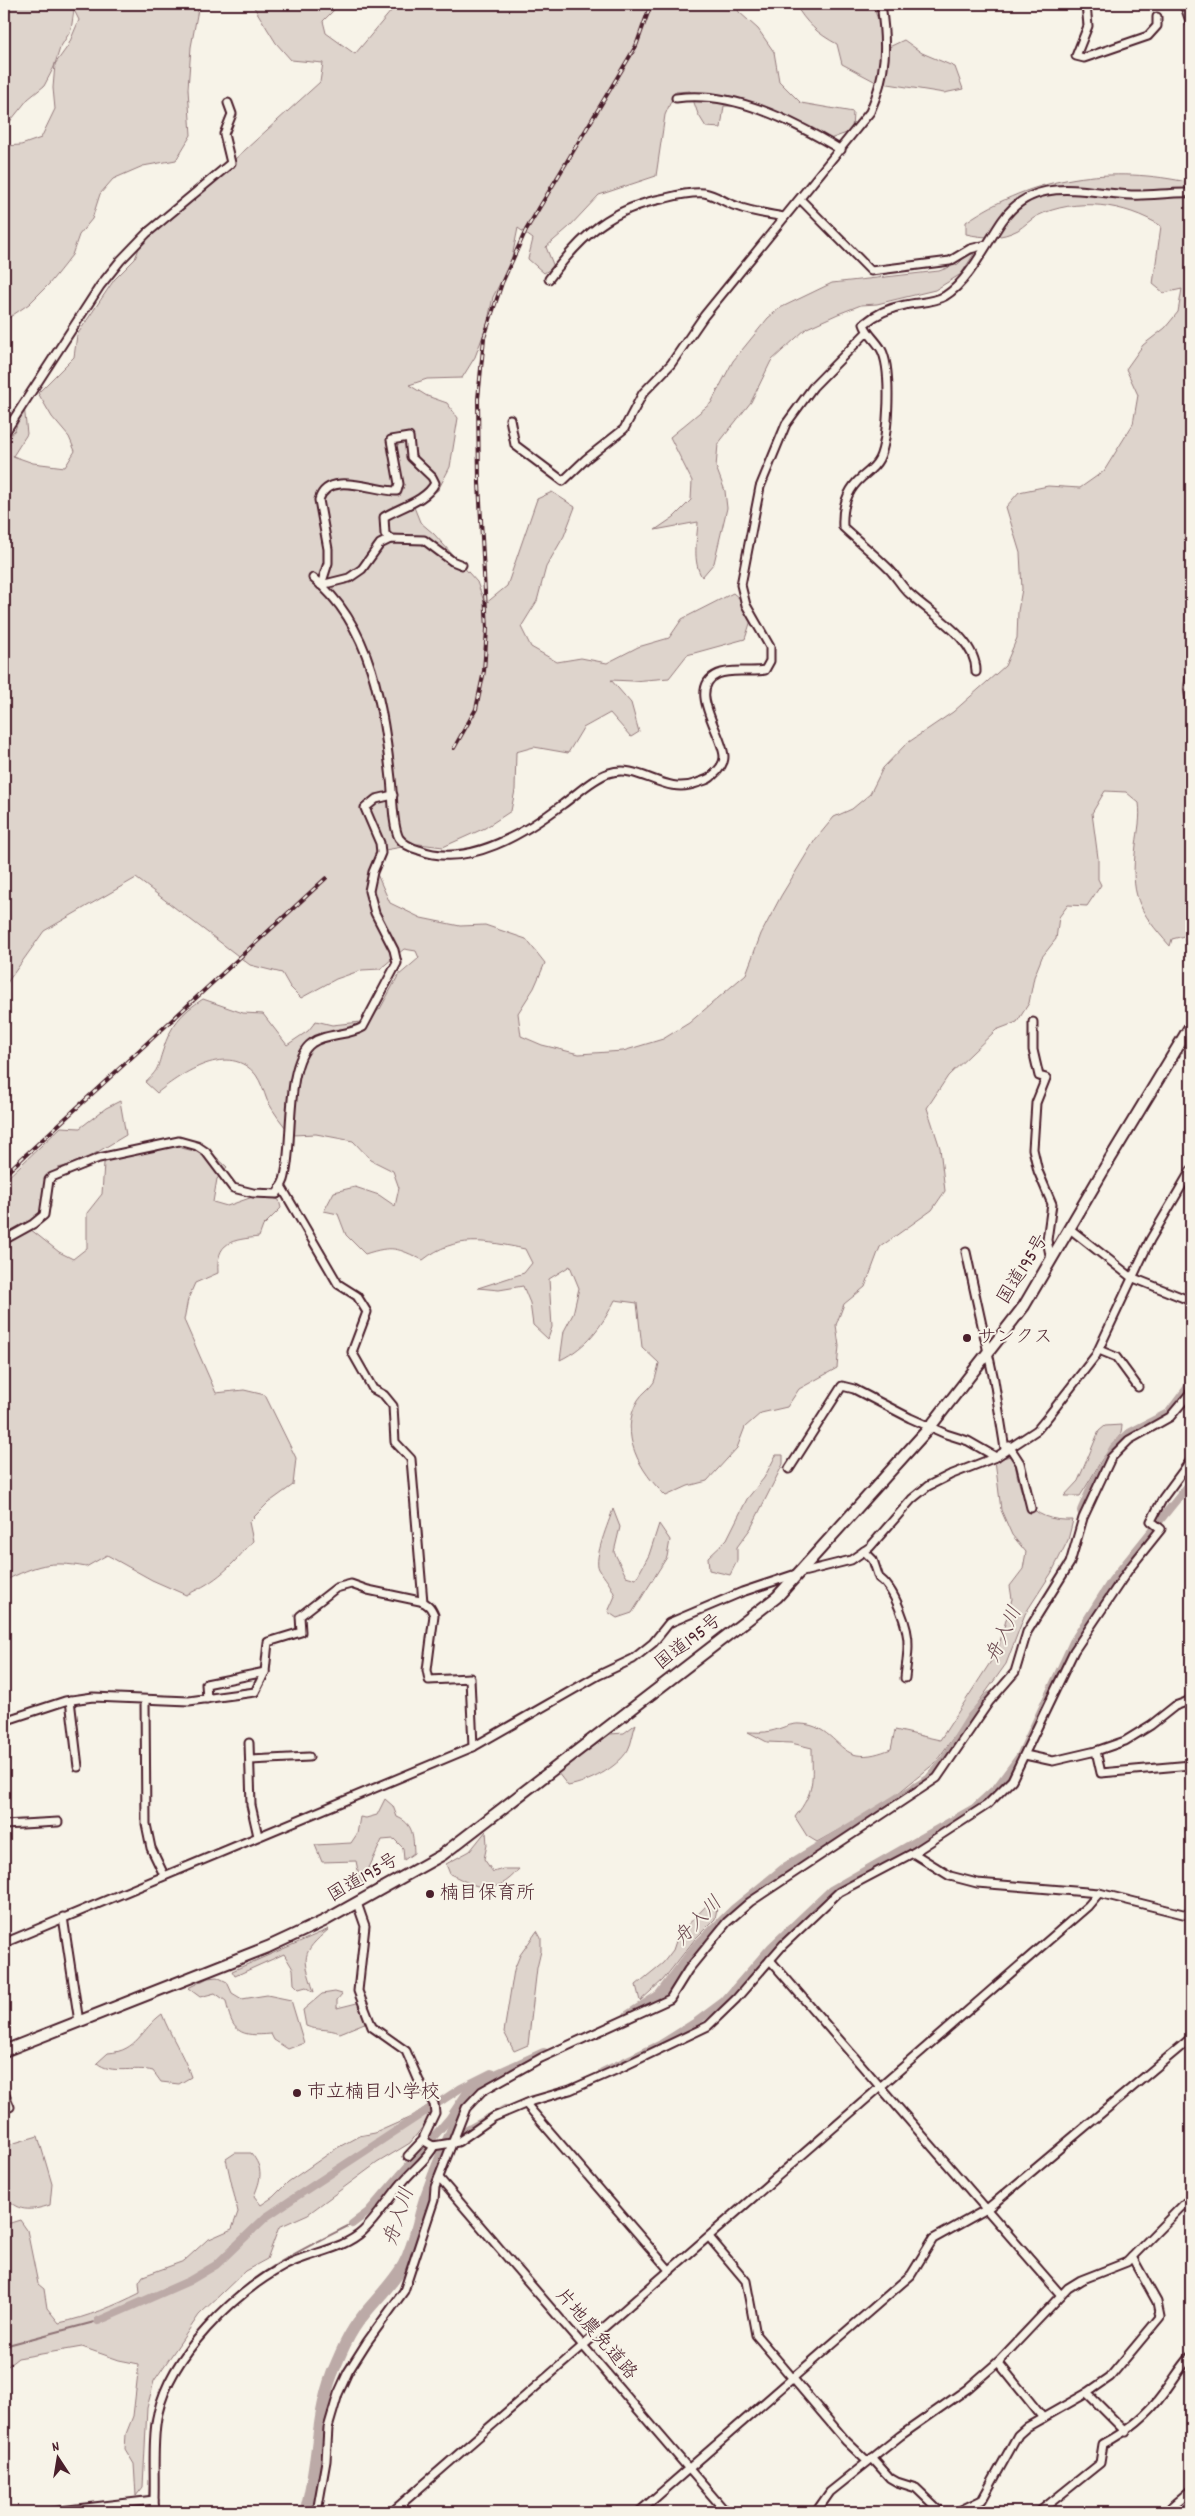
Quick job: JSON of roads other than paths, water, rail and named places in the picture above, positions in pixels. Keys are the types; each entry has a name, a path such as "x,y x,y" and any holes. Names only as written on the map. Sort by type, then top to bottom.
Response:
{"highway":[{"name":"国道195号","path":"4,2051 268,1947 324,1921 442,1854 778,1597 930,1427 1024,1306 1191,1025"}],"main road":[{"path":"1191,674 1188,689 1191,705"}],"street":[{"path":"510,419 515,445 563,482 586,459 624,429 643,393 671,364 704,316 870,112 878,94 886,57 880,4"},
{"path":"1086,4 1088,26 1076,56 1084,58 1148,36 1157,26 1157,17"},
{"path":"1184,4 1191,24"},
{"path":"676,98 690,96 716,98 746,106 791,123 840,150"},
{"path":"4,434 95,294 120,261 166,216 231,163 224,134 232,114 228,103"},
{"path":"976,672 976,664 972,654 964,642 941,619 910,595 888,568 843,527 842,512 846,498 853,487 872,470 880,459 887,434 889,412 885,360 882,349 867,332 864,324 875,315 891,308 930,302 945,296 960,282 1006,214 1020,201 1035,193 1052,188 1144,196 1191,193"},
{"path":"550,279 580,240 598,225 650,201 689,193 702,193 714,195 735,206 784,217"},
{"path":"800,199 871,272 950,261 970,249 986,245"},
{"path":"313,578 352,621 370,664 383,726 395,821 399,838 408,846 433,856 453,856 481,850 520,832 610,773 632,772 668,786 678,787 691,786 710,778 722,765 724,757 705,697 711,680 718,674 765,670 770,661 770,647 746,605 741,585 760,487 786,424 813,387 867,332"},
{"path":"321,585 328,563 319,500 322,492 327,487 344,484 396,491 399,484 390,440 409,437 411,458 432,477 435,483 431,491 424,496 384,517 385,534 390,540"},
{"path":"321,585 349,578 362,569 380,544 390,540 424,540 452,561 462,564"},
{"path":"4,1240 33,1224 44,1215 49,1180 52,1177 99,1158 179,1141 198,1146 206,1152 233,1188 253,1193 277,1194 286,1167 290,1112 297,1075 304,1053 311,1043 363,1027 397,963 394,950 375,913 370,891 373,872 380,853 380,843 366,808 376,799 393,795"},
{"path":"1033,1022 1035,1064 1039,1076 1046,1078 1036,1103 1033,1149 1038,1171 1052,1204 1047,1240 1051,1261"},
{"path":"4,1943 473,1747 633,1659 653,1643 669,1623 742,1592 799,1573 851,1560 864,1551 912,1499 928,1486 996,1457 1036,1430 1098,1350 1150,1240 1191,1170"},
{"path":"281,1186 338,1284 357,1296 366,1312 352,1352 373,1390 384,1395 393,1406 395,1442 411,1459 423,1602"},
{"path":"1070,1228 1131,1277 1191,1301"},
{"path":"966,1252 989,1352 1007,1448 1020,1463 1031,1508"},
{"path":"1098,1350 1116,1357 1138,1387"},
{"path":"789,1469 842,1386 854,1389 930,1427 968,1441 996,1457"},
{"path":"317,2512 326,2461 328,2428 338,2394 367,2342 404,2291 410,2278 449,2144 466,2108 482,2090 541,2058 670,1999 688,1970 727,1922 750,1902 937,1778 989,1702 1015,1672 1027,1632 1070,1563 1083,1518 1111,1458 1129,1440 1170,1417 1191,1392"},
{"path":"408,2156 429,2143 449,2144 494,2117 526,2104 570,2090 708,2026 736,1999 803,1925 840,1892 912,1853 987,1805 1012,1780 1074,1651 1129,1569 1162,1530 1151,1521 1163,1498 1191,1460"},
{"path":"864,1551 873,1560 879,1578 888,1583 901,1614 909,1644 905,1678"},
{"path":"4,1721 70,1700 93,1697 189,1701 256,1692 265,1672 268,1642 301,1632 300,1616 336,1588 351,1584 368,1590 427,1603 434,1616 427,1670 429,1680 470,1678 473,1747"},
{"path":"207,1699 206,1684 265,1672"},
{"path":"1025,1755 1053,1761 1096,1751 1124,1740 1151,1725 1175,1706 1191,1698"},
{"path":"70,1700 78,1767"},
{"path":"145,1700 146,1824 151,1848 164,1875"},
{"path":"249,1743 252,1805 258,1836"},
{"path":"1096,1751 1101,1773 1191,1765"},
{"path":"250,1760 309,1756"},
{"path":"4,1825 58,1822"},
{"path":"912,1853 950,1876 977,1883 1099,1893 1191,1916"},
{"path":"392,2512 1088,1906 1099,1893"},
{"path":"155,2512 153,2500 157,2416 161,2399 180,2364 231,2303 262,2280 285,2266 345,2242 363,2231 429,2143 435,2107 419,2081 409,2055 403,2047 372,2027 360,1998 357,1984 365,1926 357,1903"},
{"path":"63,1917 79,2022"},
{"path":"770,1960 1061,2296"},
{"path":"639,2512 911,2275 933,2239 986,2209 1191,2038"},
{"path":"4,2093 10,2107"},
{"path":"526,2104 670,2271"},
{"name":"片地農免道路","path":"439,2178 726,2512"},
{"path":"816,2512 830,2492 869,2460 967,2389 998,2362 1061,2296 1081,2280 1119,2267 1132,2257 1191,2199"},
{"path":"709,2237 746,2281 756,2335 846,2441 890,2478 916,2488 941,2512"},
{"path":"958,2512 982,2500 1018,2435 1087,2392 1120,2367 1160,2317 1157,2302 1132,2257"},
{"path":"1039,2512 1100,2463 1103,2444 1126,2432 1163,2395 1179,2369 1191,2356"},
{"path":"998,2362 1043,2418"},
{"path":"1087,2392 1126,2432"},
{"path":"1165,2512 1191,2490"},
{"path":"51,2512 153,2500"}],"waterway":[{"name":"舟入川","path":"1083,1511 1093,1488 1115,1449 1131,1434 1170,1414 1191,1386"},
{"path":"602,2072 661,2044 696,2022 724,2001 771,1947 831,1890 974,1808 997,1787 1020,1756 1073,1642 1112,1580 1191,1482"},
{"name":"舟入川","path":"629,2016 660,1996 697,1947 734,1911 788,1867 930,1780 946,1760 972,1718 991,1697"},
{"name":"舟入川","path":"305,2512 313,2478 323,2409 332,2374 353,2330 404,2264 411,2248 430,2186 466,2100 492,2082 498,2075 544,2054"},
{"path":"98,2321 189,2281 216,2265 266,2217 300,2194 461,2088 491,2073 498,2075"},
{"path":"352,2224 368,2212 449,2119 467,2092 483,2083"},
{"path":"449,2140 505,2109"},
{"path":"220,2310 249,2283 265,2272 299,2251 352,2224"},
{"path":"4,2346 98,2321"},
{"path":"149,2498 152,2442 157,2406 170,2372 182,2355"},
{"path":"148,2512 149,2503"}],"railway":[{"path":"454,748 476,709 484,671 487,629 479,483 478,399 484,338 502,283 526,230 636,46 651,4"},
{"path":"4,1175 326,878"}],"place":[{"name":"サンクス","path":"967,1338"},
{"name":"楠目保育所","path":"430,1894"},
{"name":"市立楠目小学校","path":"297,2093"}]}
